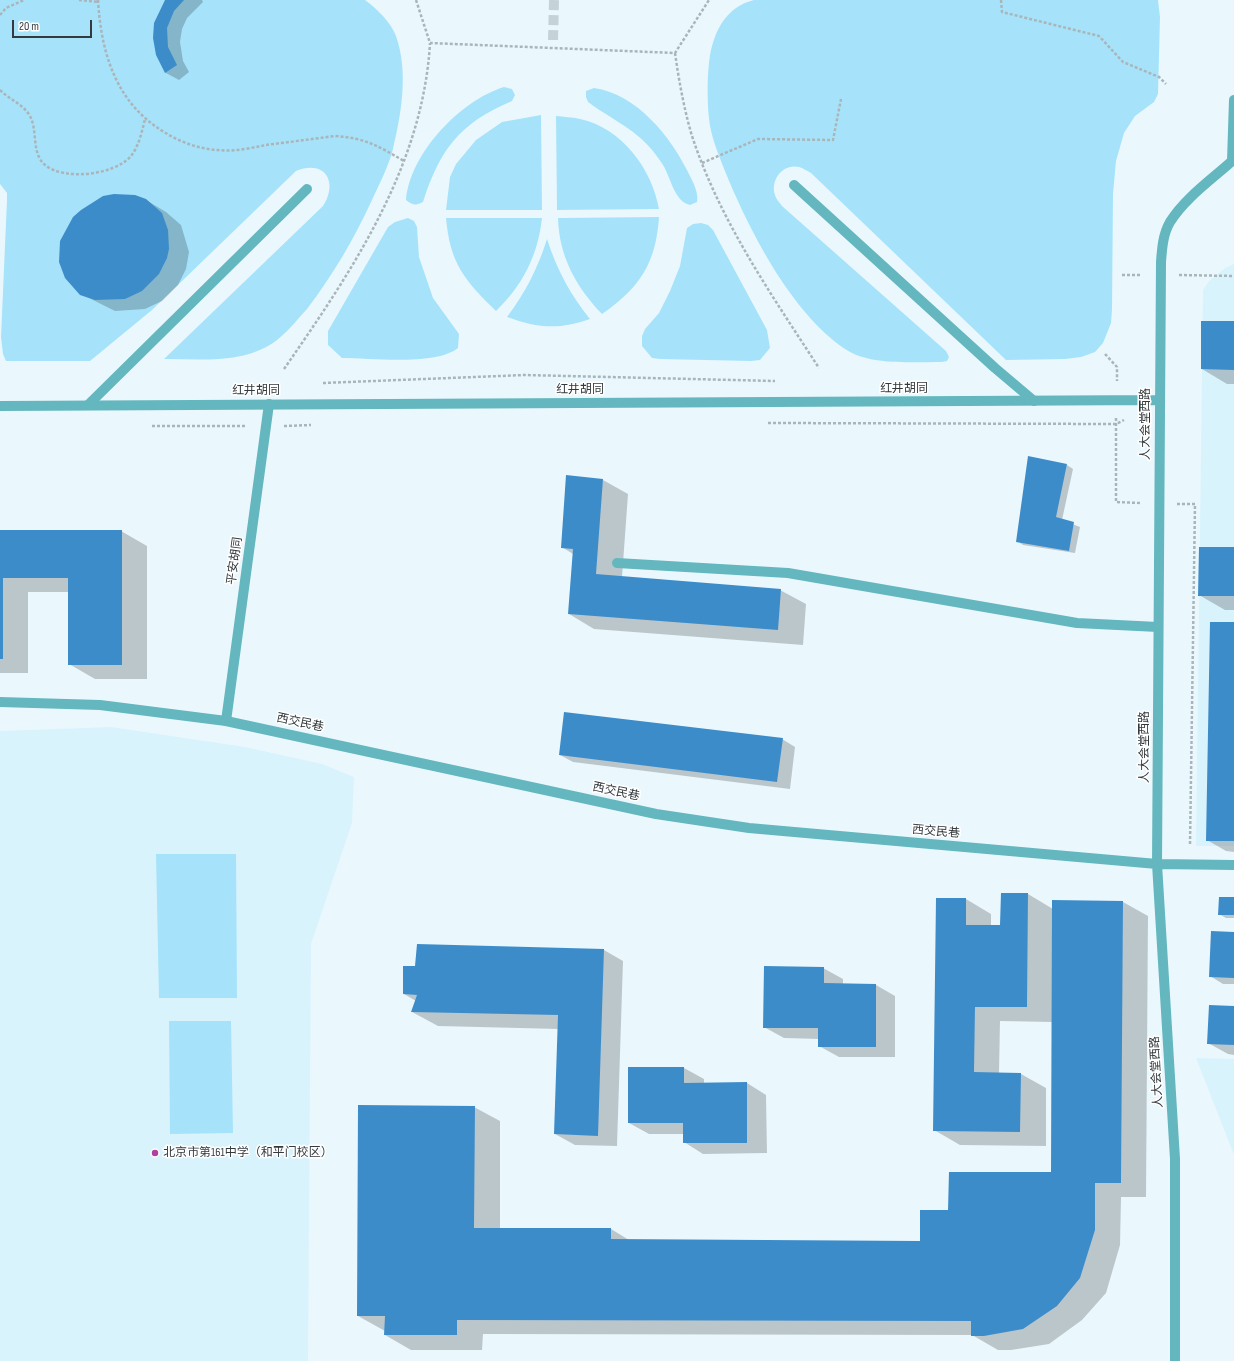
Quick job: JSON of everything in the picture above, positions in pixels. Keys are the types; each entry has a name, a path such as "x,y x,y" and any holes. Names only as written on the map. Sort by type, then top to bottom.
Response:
{"street":[{"name":"人大会堂西路","path":"1175,1361 1175,1159 1157,864 1160,275 1165,235 1170,223 1187,201 1233,162 1234,100"},
{"path":"794,185 995,368 1034,401"},
{"path":"88,405 308,189"},
{"name":"红井胡同","path":"0,406 1159,400"},
{"name":"平安胡同","path":"226,721 269,404"},
{"path":"617,563 788,573 1077,623 1158,627"},
{"name":"西交民巷","path":"0,702 100,705 226,721 516,785 701,822 795,833 1157,864 1234,865"}],"path":[{"path":"0,15 6,8 24,0"},
{"path":"79,0 98,1 104,47 114,76 127,100 146,119 178,140 212,149 244,149 335,136 355,137 368,141 404,161"},
{"path":"284,369 316,323 364,247 379,218 404,161 421,106 427,75 430,43 416,0"},
{"path":"709,0 675,53 684,108 702,163 729,224 746,254 819,368"},
{"path":"1001,0 1002,12 1099,36 1123,62 1159,77 1166,84"},
{"path":"430,43 675,53"},
{"path":"0,90 19,104 29,116 34,129 36,150 40,159 46,165 57,170 85,174 115,168 132,155 146,119"},
{"path":"702,163 758,139 833,140 841,99"}],"shaded area":[{"path":"0,0 365,0 387,20 396,36 400,50 403,80 401,109 390,159 365,214 334,270 307,309 278,339 261,350 234,357 220,359 164,359 323,206 328,197 329,181 321,170 314,168 306,168 296,171 152,310 90,361 6,361 3,354 1,337 7,193 0,184"},
{"path":"754,0 1158,0 1160,17 1158,94 1154,102 1135,116 1124,133 1116,161 1113,194 1111,323 1103,343 1095,352 1081,357 1065,359 1006,360 811,173 800,167 793,166 783,170 776,178 774,184 777,199 782,206 946,351 949,357 947,361 942,362 895,362 860,356 850,352 830,337 811,319 793,297 762,248 727,176 716,148 710,126 708,79 710,55 715,37 723,21 729,14 744,3"},
{"path":"504,87 512,89 515,95 512,101 494,109 479,119 465,129 454,140 437,167 423,202 414,204 406,200 410,182 417,164 427,147 440,131 455,116 471,104"},
{"path":"594,88 610,92 624,99 651,119 673,146 682,160 695,188 697,202 690,205 680,199 663,165 647,144 629,129 588,102 586,91"},
{"path":"541,115 542,210 446,210 450,177 456,164 476,140 502,122"},
{"path":"556,116 577,118 595,124 609,131 622,141 633,152 650,179 659,209 557,210"},
{"path":"659,217 654,248 644,273 627,294 602,314 584,293 571,270 562,245 558,218"},
{"path":"408,218 414,221 417,227 419,257 433,298 459,334 458,348 448,354 419,359 386,360 342,358 328,345 328,331 388,227 395,222"},
{"path":"446,218 542,218 537,244 528,269 514,291 496,311 475,290 460,270 451,247"},
{"path":"701,223 708,225 713,230 767,330 770,348 760,360 660,359 652,358 642,346 642,336 645,329 659,313 680,266 687,228 693,224"},
{"path":"547,239 555,261 565,281 576,300 590,319 568,325 548,326 528,324 507,317 520,299 530,280"},
{"path":"1234,264 1234,846 1196,846 1203,290 1209,281 1225,268"},
{"name":"北京市第161中学（和平门校区）","path":"111,727 245,747 322,764 354,777 352,823 311,944 308,1361 0,1361 0,731"},
{"path":"156,854 236,854 237,998 159,998"},
{"path":"169,1021 231,1021 233,1133 170,1134"},
{"path":"1196,1058 1234,1059 1234,1155"}],"building":[{"path":"165,0 184,0 174,11 167,28 168,47 177,65 165,73 156,55 153,38 154,23"},
{"path":"114,194 135,195 146,199 162,213 168,230 169,249 167,258 159,274 142,291 125,299 95,300 80,295 65,278 59,262 60,241 73,217 81,210 103,196"},
{"path":"1201,321 1234,321 1234,370 1201,369"},
{"path":"1028,456 1067,464 1056,517 1074,522 1069,551 1016,542"},
{"path":"566,475 603,479 596,574 781,589 778,630 568,614 573,549 561,548"},
{"path":"0,530 122,530 122,665 68,665 68,578 3,578 3,659 0,659"},
{"path":"1199,547 1234,547 1234,596 1198,596"},
{"path":"1210,622 1234,622 1234,841 1206,841"},
{"path":"564,712 783,738 777,782 559,755"},
{"path":"1001,893 1028,893 1027,1007 975,1007 974,1072 1021,1073 1020,1132 933,1131 936,898 966,898 966,925 1000,925"},
{"path":"1219,897 1234,897 1234,915 1218,915"},
{"path":"1052,900 1123,901 1121,1183 1095,1183 1095,1230 1080,1278 1057,1306 1023,1329 984,1336 971,1336 971,1321 457,1320 457,1335 384,1335 385,1316 357,1316 358,1105 475,1106 474,1228 611,1228 611,1239 920,1241 920,1210 948,1210 949,1172 1051,1172"},
{"path":"1211,931 1234,932 1234,978 1209,977"},
{"path":"417,944 604,949 598,1136 554,1134 558,1015 411,1012 417,995 403,994 403,966 415,966"},
{"path":"764,966 824,967 824,983 876,984 876,1047 818,1047 818,1028 763,1028"},
{"path":"1209,1005 1234,1006 1234,1045 1207,1044"},
{"path":"628,1067 684,1067 684,1083 747,1082 747,1143 683,1143 683,1123 628,1123"}],"tunnel":[{"path":"553,40 554,0"}],"place":[{"name":"北京市第161中学（和平门校区）","path":"155,1153"}]}
